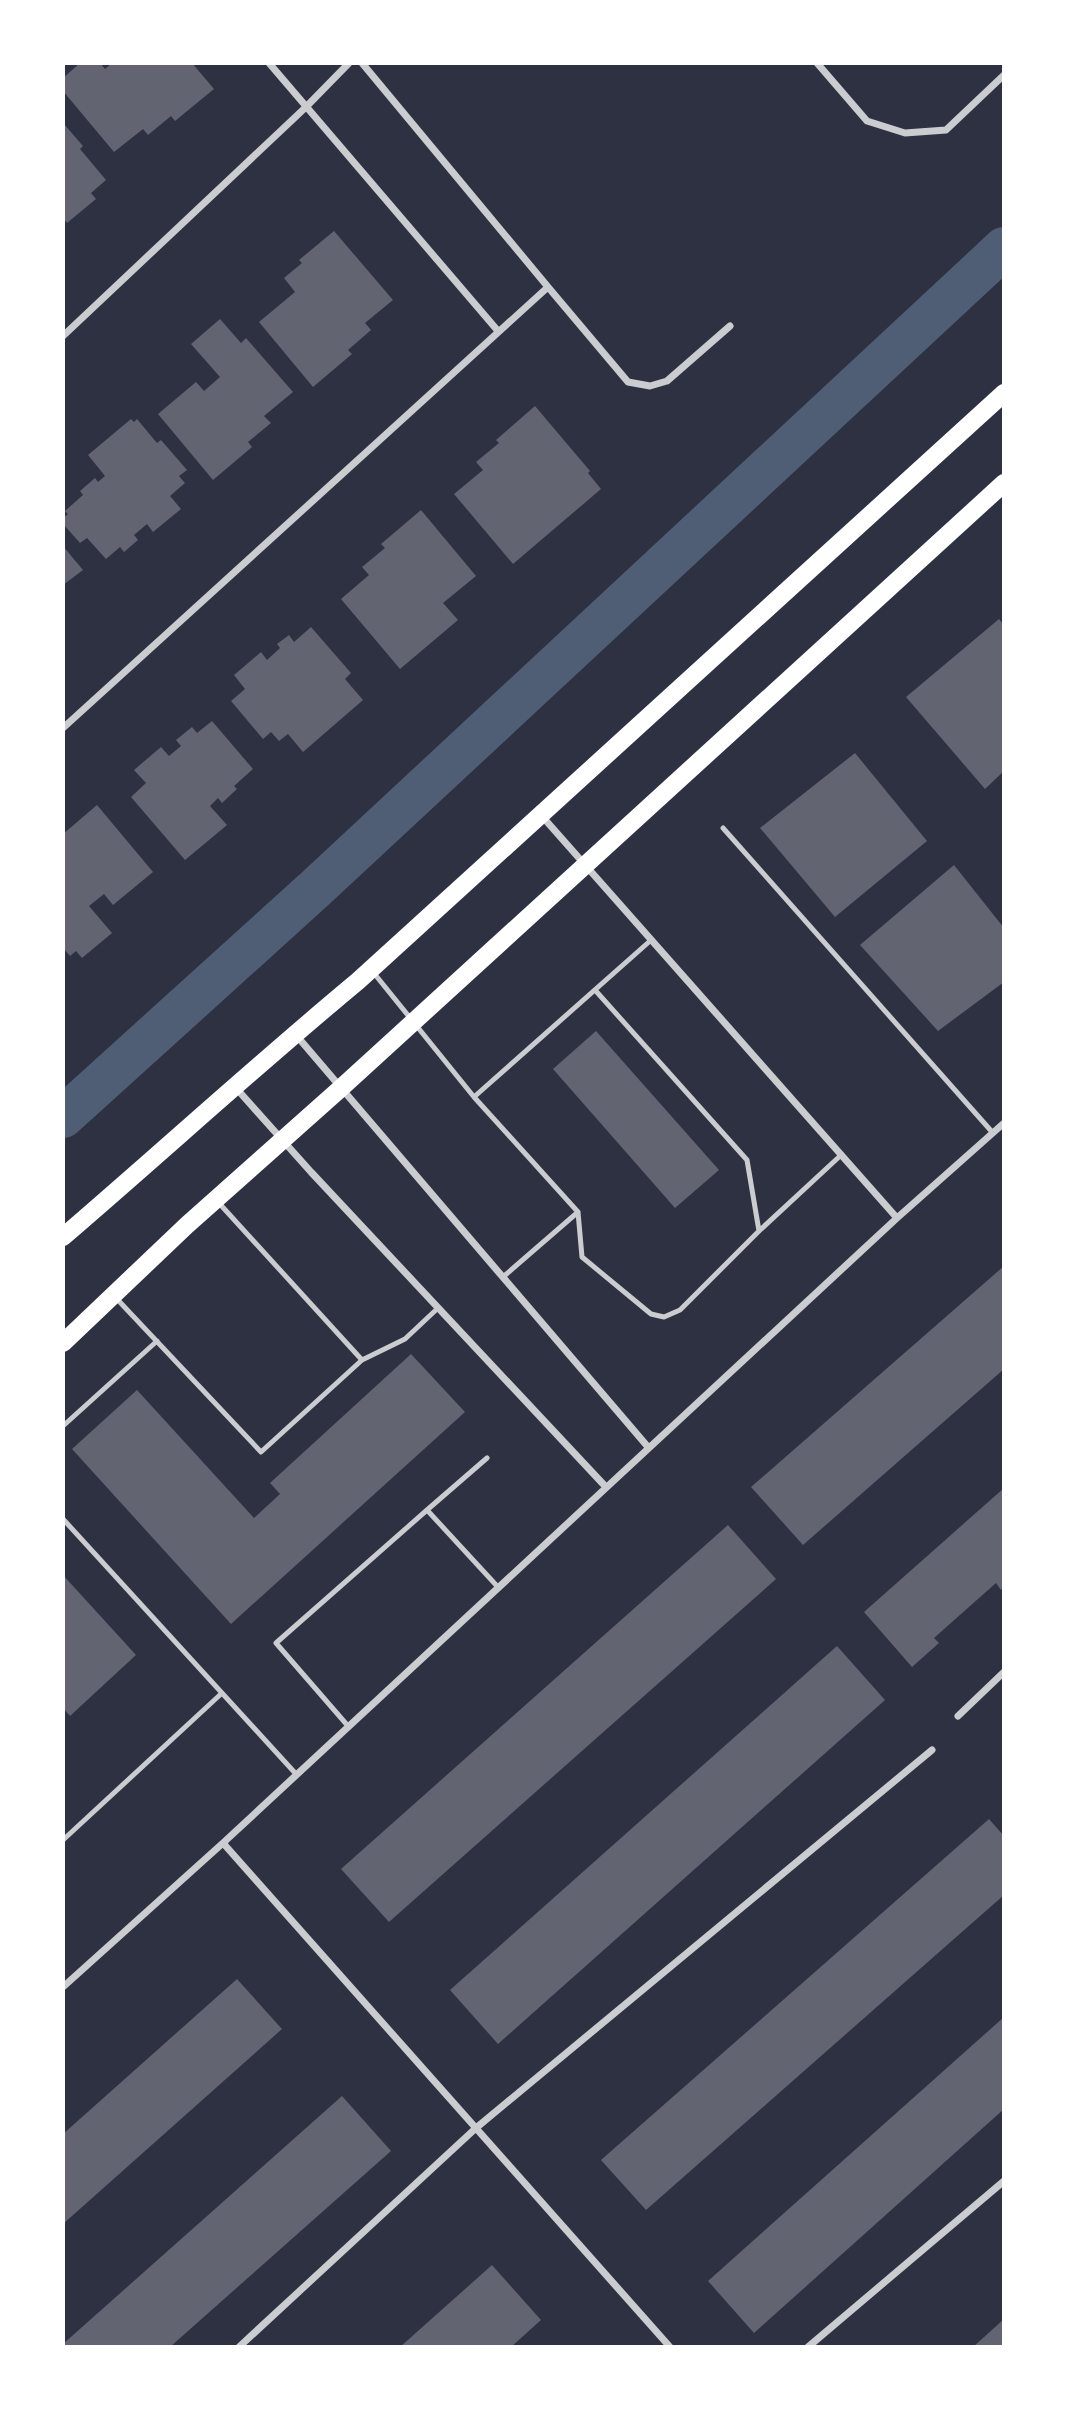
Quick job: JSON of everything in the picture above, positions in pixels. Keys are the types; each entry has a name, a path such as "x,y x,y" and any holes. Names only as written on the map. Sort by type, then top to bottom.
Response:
{"main road":[{"path":"63,1237 371,969 1004,393"},
{"path":"63,1343 216,1200 1004,483"}],"street":[{"path":"269,63 498,331"},
{"path":"63,336 306,107 349,63"},
{"path":"362,63 628,382 650,386 667,381 730,326"},
{"path":"817,63 867,121 905,133 946,130 1004,75"},
{"path":"63,729 548,287"},
{"path":"541,815 897,1218"},
{"path":"295,1033 648,1447"},
{"path":"236,1087 282,1140 605,1486"},
{"path":"63,1987 223,1843 605,1486 1004,1122"},
{"path":"958,1716 1004,1672"},
{"path":"239,2347 476,2129 932,1750"},
{"path":"223,1843 670,2347"},
{"path":"808,2347 1004,2181"}],"lane":[{"path":"723,828 993,1132"},
{"path":"474,1097 650,941"},
{"path":"371,969 474,1097 578,1212 582,1257 651,1314 664,1317 680,1310 759,1231 840,1156"},
{"path":"595,990 747,1160 759,1231"},
{"path":"216,1200 362,1360"},
{"path":"503,1277 578,1212"},
{"path":"114,1296 261,1452 362,1360 405,1339 438,1308"},
{"path":"63,1426 157,1341"},
{"path":"348,1726 276,1643 487,1458"},
{"path":"427,1510 497,1587"},
{"path":"63,1518 296,1774"},
{"path":"63,1840 222,1693"}],"building":[{"path":"80,63 100,63 105,69 112,63 192,63 214,89 175,121 171,116 148,135 143,129 114,152 63,91 63,78"},
{"path":"63,123 83,146 80,149 106,180 91,193 96,199 67,223 63,218"},
{"path":"334,231 393,300 365,323 371,330 348,350 352,354 313,387 259,322 295,292 284,278 302,263 299,260"},
{"path":"220,319 241,343 246,338 293,392 264,416 271,423 248,442 252,447 213,480 158,414 196,382 204,391 220,377 191,344"},
{"path":"535,406 590,471 588,473 601,489 513,564 454,494 483,470 476,462 499,443 496,440"},
{"path":"131,419 134,422 137,419 157,443 161,440 187,470 179,476 185,483 170,496 181,509 153,532 147,524 134,535 138,540 124,552 120,547 106,559 87,538 80,543 63,524 63,518 68,514 65,511 83,495 80,491 95,478 98,482 105,476 88,455"},
{"path":"421,510 476,576 443,603 458,620 400,669 341,599 369,575 362,567 385,548 381,544"},
{"path":"63,546 83,570 63,585"},
{"path":"999,619 1004,625 1004,771 985,789 906,697"},
{"path":"311,627 351,673 345,679 363,700 303,752 288,734 279,741 271,732 263,739 231,701 245,689 234,675 261,652 267,660 280,648 277,644 289,635 294,642"},
{"path":"212,721 253,769 234,786 237,789 222,803 218,798 210,806 227,825 185,860 131,797 146,783 134,770 161,747 169,756 181,746 176,740 192,727 197,733"},
{"path":"855,753 927,841 835,917 760,828"},
{"path":"97,805 153,872 113,905 104,894 89,906 112,933 82,958 76,951 70,956 63,948 63,834"},
{"path":"954,865 1004,928 1004,982 938,1031 860,945"},
{"path":"596,1031 719,1170 675,1208 553,1069"},
{"path":"1004,1266 1004,1369 803,1545 751,1487"},
{"path":"411,1354 465,1412 231,1624 72,1449 137,1390 254,1518 280,1494 270,1483"},
{"path":"1004,1488 1004,1587 1001,1590 996,1583 934,1638 939,1643 912,1667 864,1612"},
{"path":"728,1525 776,1579 389,1922 341,1869"},
{"path":"63,1575 136,1655 70,1716 63,1708"},
{"path":"837,1646 885,1700 498,2044 450,1990"},
{"path":"989,1819 1004,1836 1004,1895 646,2210 601,2160"},
{"path":"237,1979 282,2029 63,2224 63,2134"},
{"path":"1004,2017 1004,2109 754,2333 708,2281"},
{"path":"342,2096 391,2151 170,2347 63,2347 63,2344"},
{"path":"492,2265 541,2320 511,2347 400,2347"},
{"path":"1004,2319 1004,2347 973,2347"}],"waterway":[{"path":"63,1117 317,887 1004,248"}]}
